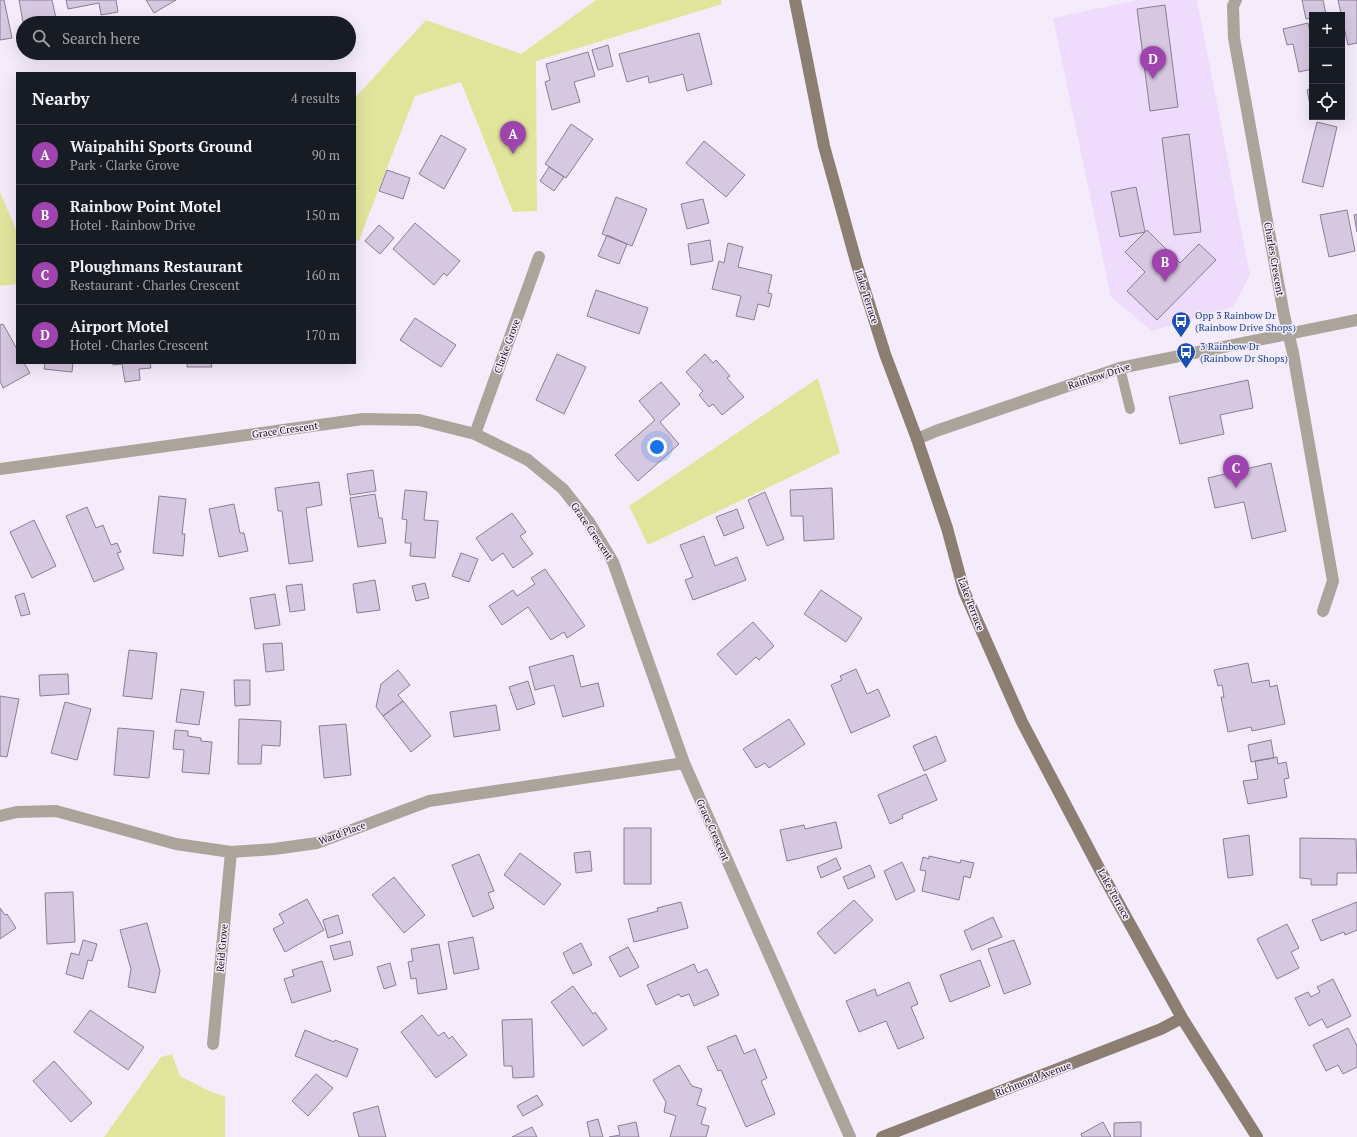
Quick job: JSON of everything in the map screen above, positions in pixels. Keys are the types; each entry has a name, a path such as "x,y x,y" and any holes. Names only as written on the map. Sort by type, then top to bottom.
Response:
{"main road":[{"name":"Lake Terrace","path":"795,0 824,146 859,272 885,354 947,528 964,591 1014,705 1100,870 1182,1018 1257,1137"},
{"name":"Richmond Avenue","path":"882,1137 1161,1029 1182,1018"}],"street":[{"name":"Charles Crescent","path":"1236,0 1233,6 1234,38 1284,315 1290,334 1333,581 1323,611"},
{"name":"Clarke Grove","path":"475,434 540,257"},
{"name":"Rainbow Drive","path":"916,439 1120,368 1357,320"},
{"name":"Grace Crescent","path":"0,469 362,419 419,420 475,434 528,460 563,489 588,522 613,562 684,763 850,1137"},
{"name":"Ward Place","path":"0,816 17,812 56,811 176,844 231,852 274,850 317,843 428,801 684,763"},
{"name":"Reid Grove","path":"213,1044 231,852"}],"lane":[{"path":"1120,368 1130,409"}],"shaded area":[{"path":"1138,0 1197,0 1250,275 1233,307 1152,331 1111,297 1053,18"}],"green space":[{"path":"596,0 721,0 722,4 536,61 537,211 513,212 461,82 415,96 359,240 356,241 356,97 426,20 521,54"},
{"path":"0,192 16,230 16,284 0,286"},
{"path":"818,378 840,453 648,545 629,506"},
{"path":"172,1054 180,1076 205,1089 225,1097 225,1137 104,1137 161,1057"}],"building":[{"path":"0,0 4,0 12,38 0,40"},
{"path":"19,0 52,0 55,16 22,16"},
{"path":"66,0 116,0 118,12 101,15 99,3 68,9"},
{"path":"146,0 176,0 154,13"},
{"path":"1302,0 1323,0 1326,12 1309,12 1309,18 1306,19"},
{"path":"1338,0 1357,0 1357,43 1348,45 1345,32 1345,12 1341,12"},
{"path":"1165,5 1178,107 1150,111 1137,9"},
{"path":"1308,23 1309,70 1299,72 1293,44 1287,45 1283,29"},
{"path":"699,33 712,84 687,91 683,74 649,83 648,76 627,82 619,54"},
{"path":"608,45 613,66 598,70 592,50"},
{"path":"588,52 595,76 574,82 580,102 552,110 545,82 550,80 546,64"},
{"path":"1307,90 1309,90 1309,100"},
{"path":"1317,122 1337,127 1323,187 1302,182"},
{"path":"571,124 593,139 566,178 545,164"},
{"path":"1189,134 1201,232 1174,235 1162,138"},
{"path":"441,135 466,149 444,189 419,174"},
{"path":"704,141 745,175 726,197 686,163"},
{"path":"549,167 564,177 554,191 540,181"},
{"path":"387,170 410,178 403,199 379,191"},
{"path":"1136,187 1145,232 1120,237 1111,192"},
{"path":"616,197 647,209 632,246 602,234"},
{"path":"703,199 709,223 687,229 681,204"},
{"path":"1347,210 1355,251 1329,257 1320,215"},
{"path":"1357,214 1357,232 1354,215"},
{"path":"415,223 460,261 447,276 444,273 434,285 393,249"},
{"path":"379,225 394,238 380,254 365,241"},
{"path":"1147,230 1180,263 1199,244 1216,260 1157,320 1127,291 1145,272 1125,252"},
{"path":"607,235 627,244 619,264 598,256"},
{"path":"710,240 713,261 691,265 688,244"},
{"path":"728,243 743,247 738,267 772,275 768,293 772,294 769,307 758,304 754,320 736,316 741,296 712,289 719,261 724,263"},
{"path":"596,290 648,308 639,334 587,316"},
{"path":"415,318 456,345 441,367 400,340"},
{"path":"3,324 16,347 16,364 25,364 30,373 3,388 0,381 0,325"},
{"path":"557,354 586,367 564,414 536,400"},
{"path":"705,354 713,363 716,360 730,376 727,378 744,397 722,415 713,404 709,407 699,395 703,391 686,372"},
{"path":"45,364 73,364 72,372 44,369"},
{"path":"122,364 150,364 151,368 139,369 140,380 125,382"},
{"path":"187,364 211,364 212,367 187,367"},
{"path":"1248,380 1253,408 1220,415 1224,434 1180,444 1169,397"},
{"path":"661,382 680,404 660,422 679,444 638,481 615,455 655,420 639,401"},
{"path":"1271,463 1286,531 1252,539 1244,502 1215,508 1208,478"},
{"path":"373,470 376,491 350,495 347,474"},
{"path":"319,482 322,505 306,508 313,561 289,564 282,511 278,511 275,488"},
{"path":"832,488 834,539 804,541 803,516 791,516 790,490"},
{"path":"405,490 427,492 424,520 438,521 435,558 410,556 411,543 405,543 407,520 402,519"},
{"path":"765,492 784,539 767,546 748,500"},
{"path":"375,494 379,518 382,518 386,543 358,547 350,498"},
{"path":"159,496 186,499 182,534 185,534 183,556 153,553"},
{"path":"234,504 240,533 244,533 248,551 219,557 209,509"},
{"path":"87,507 96,528 103,525 111,545 117,543 121,552 117,553 124,569 94,582 66,516"},
{"path":"737,509 744,528 724,536 716,517"},
{"path":"512,513 526,532 520,536 533,554 513,568 503,553 492,561 476,538"},
{"path":"34,520 56,566 32,578 10,532"},
{"path":"704,536 715,566 737,557 746,580 693,600 685,580 693,577 680,545"},
{"path":"461,553 478,559 469,582 452,576"},
{"path":"545,569 585,626 567,638 564,632 551,640 528,607 502,625 489,606 513,590 517,596 535,584 531,578"},
{"path":"375,580 380,610 357,613 353,584"},
{"path":"425,583 429,598 416,601 412,586"},
{"path":"302,584 305,610 290,612 286,586"},
{"path":"821,590 862,618 846,642 804,614"},
{"path":"24,593 30,614 21,616 15,596"},
{"path":"275,594 280,625 255,629 250,598"},
{"path":"753,622 774,646 759,660 756,657 736,675 717,654"},
{"path":"282,643 284,670 266,672 263,644"},
{"path":"129,650 157,653 152,699 123,696"},
{"path":"573,655 581,687 598,683 604,706 563,717 554,685 535,690 529,667"},
{"path":"1248,663 1252,683 1269,680 1270,687 1277,685 1285,724 1252,731 1251,727 1228,732 1221,697 1224,697 1222,685 1218,686 1214,670"},
{"path":"856,669 867,694 878,689 890,716 851,733 831,685 842,680 840,676"},
{"path":"398,670 410,685 398,695 403,701 383,716 376,707 381,684"},
{"path":"68,674 69,694 40,696 39,675"},
{"path":"234,680 250,680 250,705 235,706"},
{"path":"528,681 535,704 517,710 509,687"},
{"path":"181,689 204,692 199,725 176,722"},
{"path":"0,696 19,699 7,757 0,756"},
{"path":"403,701 431,736 411,752 383,716"},
{"path":"65,702 91,709 77,760 51,753"},
{"path":"496,705 500,730 454,737 450,712"},
{"path":"239,719 281,721 280,746 262,745 261,764 238,764"},
{"path":"789,719 805,744 769,768 765,763 756,768 743,749"},
{"path":"346,724 351,775 324,778 319,726"},
{"path":"118,728 154,731 149,778 114,775"},
{"path":"175,730 188,731 188,736 201,738 201,741 212,742 209,774 182,772 184,750 173,749"},
{"path":"936,736 946,761 924,771 913,746"},
{"path":"1271,740 1274,758 1251,762 1248,745"},
{"path":"1277,757 1278,764 1286,762 1289,778 1284,779 1287,797 1248,804 1243,781 1258,779 1255,761"},
{"path":"926,774 937,800 902,815 903,818 890,824 878,795"},
{"path":"836,822 842,848 787,861 780,830 804,825 805,829"},
{"path":"624,828 651,828 651,884 624,884"},
{"path":"1249,835 1253,875 1228,878 1223,839"},
{"path":"1300,838 1356,839 1357,873 1337,873 1337,885 1311,885 1311,879 1300,878"},
{"path":"590,851 592,871 576,873 574,853"},
{"path":"520,853 561,884 544,905 504,875"},
{"path":"479,854 494,891 488,893 494,908 473,917 452,865"},
{"path":"929,856 960,863 961,860 974,863 970,878 964,876 959,900 922,891 926,871 920,870 923,857 929,859"},
{"path":"836,858 841,869 821,878 817,867"},
{"path":"902,862 915,891 896,900 884,871"},
{"path":"870,865 875,877 848,889 843,877"},
{"path":"394,877 425,915 404,933 372,895"},
{"path":"73,892 75,942 47,944 45,893"},
{"path":"307,899 324,930 285,952 273,929 284,923 279,914"},
{"path":"854,900 873,920 835,954 817,933"},
{"path":"681,902 688,928 634,942 628,919 658,911 657,908"},
{"path":"1357,902 1357,930 1345,935 1344,932 1321,941 1312,920"},
{"path":"0,908 5,915 7,914 16,928 0,939"},
{"path":"338,915 343,933 328,938 323,920"},
{"path":"993,917 1002,937 972,950 964,931"},
{"path":"147,923 160,971 155,993 128,987 131,969 120,930"},
{"path":"1287,924 1299,948 1291,952 1299,968 1277,979 1257,939"},
{"path":"473,937 479,969 454,974 448,942"},
{"path":"83,940 97,944 92,961 88,960 83,979 66,974 71,953 79,955"},
{"path":"1014,940 1031,984 1004,994 988,949"},
{"path":"350,941 353,955 334,960 330,946"},
{"path":"581,943 592,965 573,974 563,953"},
{"path":"439,944 447,989 418,994 416,978 411,979 408,962 413,961 411,949"},
{"path":"628,947 639,967 620,977 609,957"},
{"path":"980,960 990,986 950,1002 940,975"},
{"path":"322,961 331,991 292,1003 284,979 294,976 292,970"},
{"path":"390,963 396,985 384,989 377,967"},
{"path":"694,964 698,973 707,969 719,995 694,1006 689,994 681,997 679,994 656,1005 647,985"},
{"path":"1333,979 1351,1016 1327,1028 1322,1019 1309,1026 1295,998 1308,992 1311,997 1320,992 1317,987"},
{"path":"909,982 918,1004 911,1007 924,1038 898,1049 886,1021 859,1032 846,1001 875,989 877,996"},
{"path":"573,986 593,1014 595,1012 607,1029 583,1046 551,1002"},
{"path":"90,1010 144,1047 128,1070 74,1032"},
{"path":"422,1015 438,1036 444,1032 449,1039 452,1036 467,1055 436,1078 401,1032"},
{"path":"532,1019 534,1077 513,1078 512,1066 504,1066 502,1020"},
{"path":"1348,1028 1357,1046 1357,1067 1343,1074 1338,1065 1326,1071 1313,1045"},
{"path":"305,1030 334,1042 335,1040 358,1049 347,1077 295,1056"},
{"path":"736,1035 744,1054 755,1049 767,1078 761,1081 775,1114 746,1127 721,1070 718,1071 707,1047"},
{"path":"54,1061 92,1103 71,1122 33,1081"},
{"path":"679,1065 692,1086 702,1089 697,1105 706,1108 701,1124 709,1126 706,1137 670,1137 676,1116 664,1112 666,1102 653,1080"},
{"path":"316,1074 333,1088 308,1116 292,1101"},
{"path":"537,1095 543,1105 523,1116 517,1106"},
{"path":"378,1106 386,1137 359,1137 353,1113"},
{"path":"598,1119 603,1137 590,1137 587,1122"},
{"path":"636,1122 639,1137 609,1137 620,1135 618,1126"},
{"path":"1103,1122 1111,1137 1082,1137 1081,1134"},
{"path":"1141,1122 1141,1137 1114,1137 1114,1123"},
{"path":"532,1127 537,1137 512,1137"}],"place":[{"name":"Airport Motel","path":"1153,79"},
{"name":"Waipahihi Sports Ground","path":"513,154"},
{"name":"Rainbow Point Motel","path":"1165,282"},
{"name":"Opp 3 Rainbow Dr (Rainbow Drive Shops)","path":"1181,338"},
{"name":"3 Rainbow Dr (Rainbow Dr Shops)","path":"1186,369"},
{"name":"Ploughmans Restaurant","path":"1236,488"}]}
